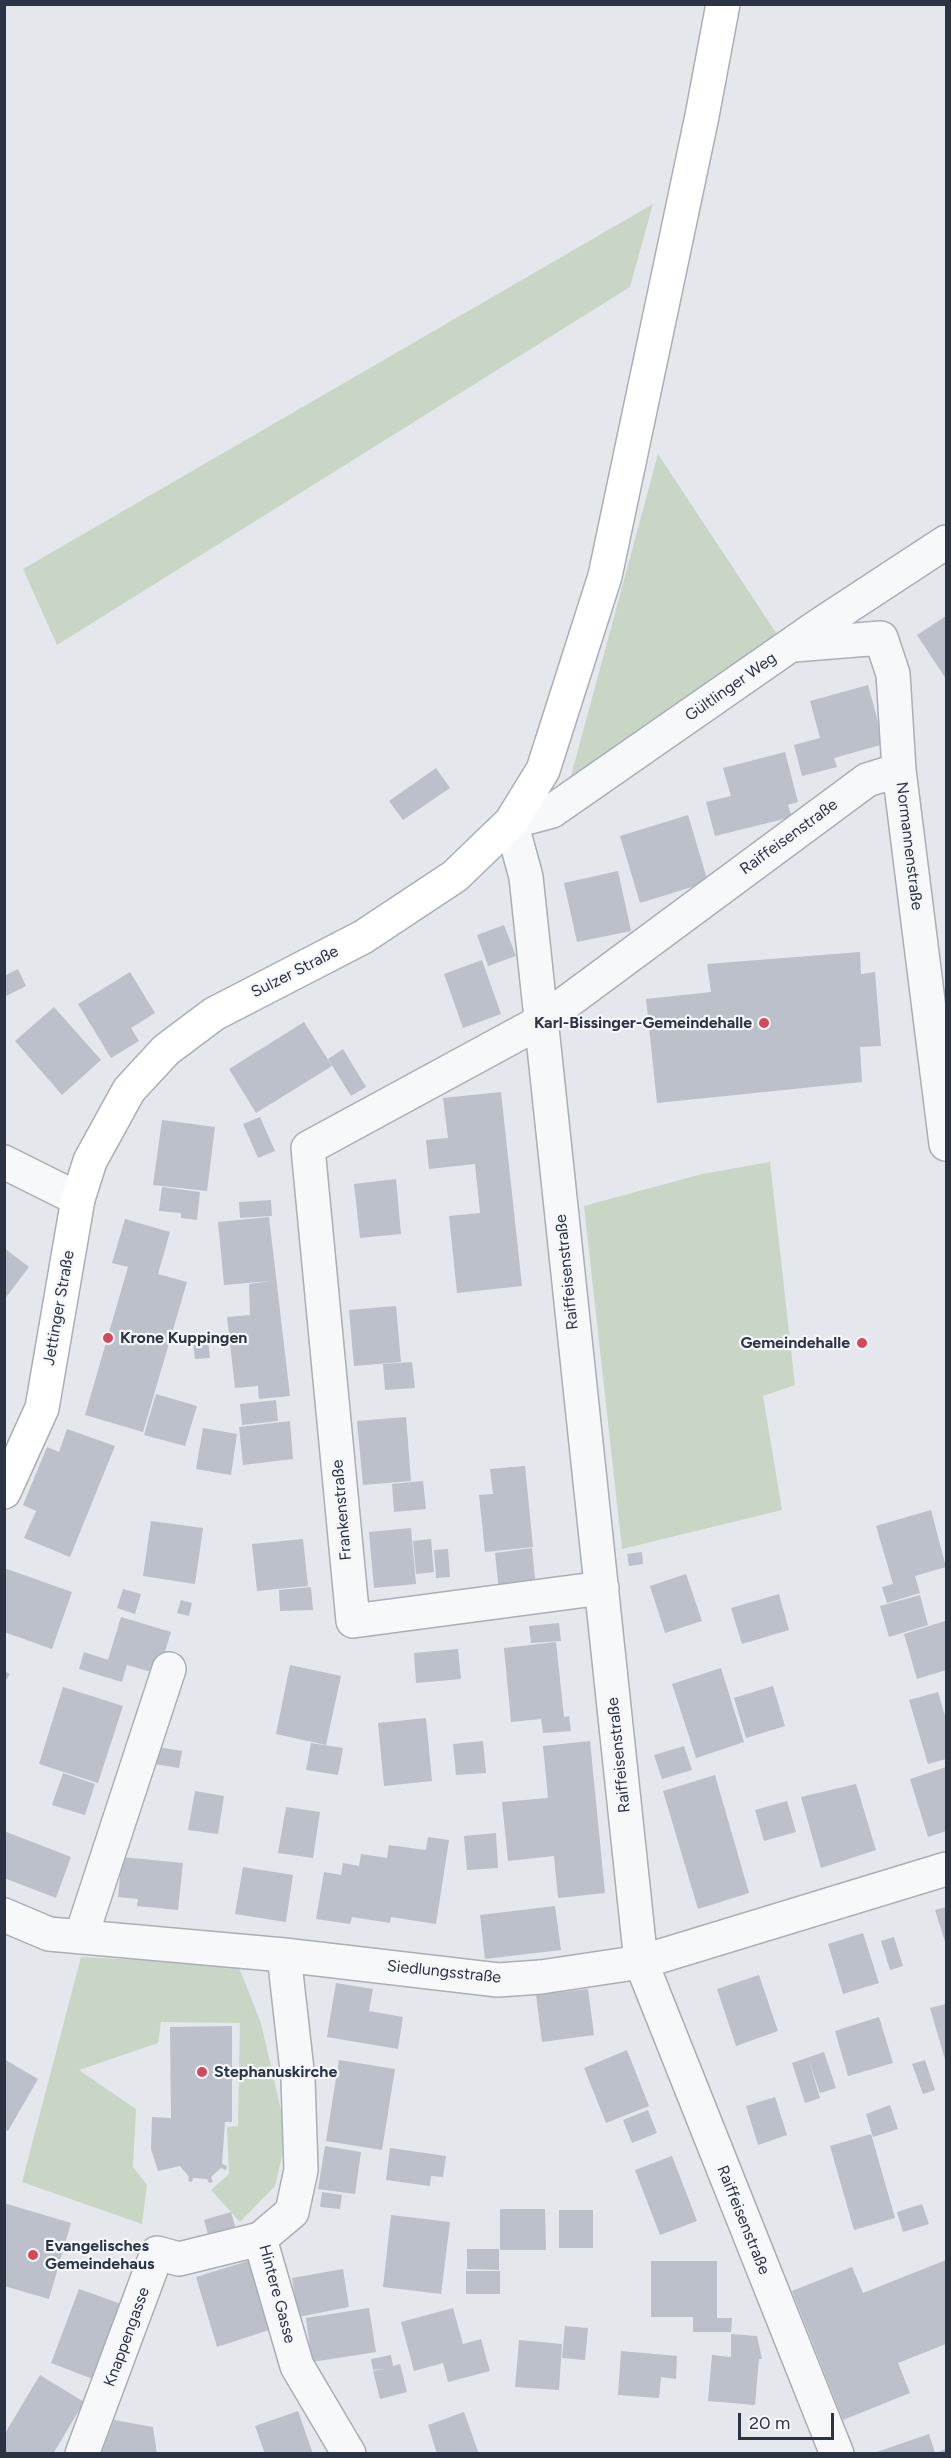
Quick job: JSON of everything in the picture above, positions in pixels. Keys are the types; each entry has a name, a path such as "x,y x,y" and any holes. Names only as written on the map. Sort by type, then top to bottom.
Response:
{"main road":[{"name":"Sulzer Straße","path":"78,1199 90,1161 129,1090 166,1050 214,1014 363,937 446,882 512,822 543,770 605,576 700,128 723,4"},
{"name":"Jettinger Straße","path":"4,1492 42,1408 78,1199"}],"street":[{"name":"Gültlinger Weg","path":"512,822 552,811 946,542"},
{"name":"Normannenstraße","path":"792,645 881,638 893,674 899,770 946,1144"},
{"name":"Raiffeisenstraße","path":"308,1148 540,1022 867,780 899,770"},
{"name":"Raiffeisenstraße","path":"512,822 526,877 640,1962 837,2454"},
{"name":"Frankenstraße","path":"308,1148 353,1621 602,1588"},
{"path":"4,1162 78,1199"},
{"path":"82,1935 169,1669"},
{"name":"Siedlungsstraße","path":"4,1916 49,1934 82,1935 284,1955 498,1980 541,1977 640,1962 946,1869"},
{"name":"Hintere Gasse","path":"284,1955 298,2079 301,2170 292,2212 261,2239 297,2366 349,2454"},
{"name":"Knappengasse","path":"82,2454 157,2253 179,2259 261,2239"}],"green space":[{"path":"653,204 630,287 57,645 23,569"},
{"path":"658,454 780,639 568,787"},
{"path":"770,1162 795,1385 763,1396 782,1510 622,1549 584,1206 702,1174"},
{"path":"81,1957 238,1965 261,2023 283,2119 282,2156 275,2186 240,2222 211,2190 229,2174 227,2127 238,2126 240,2023 161,2022 158,2043 79,2070 136,2109 133,2167 147,2185 142,2224 22,2182"}],"building":[{"path":"946,616 946,679 917,635"},
{"path":"868,685 884,744 834,758 837,767 802,776 794,745 820,738 810,701"},
{"path":"785,752 798,802 788,805 792,817 715,836 706,802 731,796 723,768"},
{"path":"436,768 450,788 403,820 389,801"},
{"path":"688,815 708,882 640,903 620,836"},
{"path":"618,871 631,931 577,942 564,883"},
{"path":"504,925 516,956 488,966 477,935"},
{"name":"Karl-Bissinger-Gemeindehalle","path":"860,952 861,974 875,972 881,1046 860,1047 862,1082 657,1103 646,999 711,992 707,964"},
{"path":"482,960 501,1014 463,1028 444,974"},
{"path":"18,969 26,986 6,996 4,976"},
{"path":"130,972 155,1013 131,1028 139,1041 111,1058 78,1004"},
{"path":"54,1007 101,1060 62,1095 15,1041"},
{"path":"304,1022 332,1066 256,1113 229,1069"},
{"path":"343,1049 366,1087 351,1096 328,1059"},
{"path":"501,1092 522,1286 457,1293 449,1216 480,1213 475,1164 429,1169 426,1140 448,1138 443,1098"},
{"path":"260,1117 275,1151 258,1158 243,1124"},
{"path":"162,1120 215,1127 207,1191 153,1185"},
{"path":"396,1179 401,1234 360,1238 354,1184"},
{"path":"162,1187 200,1192 197,1220 181,1218 181,1213 159,1211"},
{"path":"271,1200 272,1216 240,1218 239,1202"},
{"path":"269,1217 290,1396 259,1399 258,1386 235,1388 227,1317 250,1315 249,1284 270,1281 224,1285 218,1222"},
{"path":"125,1219 170,1232 158,1274 187,1282 143,1432 85,1415 128,1267 112,1263"},
{"path":"4,1248 29,1267 4,1300"},
{"path":"396,1306 401,1362 354,1366 349,1310"},
{"path":"208,1340 210,1358 195,1359 193,1341"},
{"path":"412,1362 415,1388 385,1390 383,1364"},
{"path":"156,1394 197,1406 185,1446 144,1435"},
{"path":"276,1400 278,1421 242,1425 240,1404"},
{"path":"406,1417 411,1481 363,1485 357,1421"},
{"path":"290,1421 293,1459 243,1465 239,1427"},
{"path":"203,1428 237,1434 231,1475 196,1469"},
{"path":"67,1429 115,1446 70,1557 24,1538 36,1511 23,1505 47,1447 59,1452"},
{"path":"525,1466 533,1547 485,1552 479,1495 493,1494 490,1469"},
{"path":"423,1481 426,1509 394,1512 392,1484"},
{"path":"931,1510 946,1567 915,1576 920,1593 887,1603 882,1587 893,1584 876,1526"},
{"path":"151,1521 203,1528 195,1584 143,1576"},
{"path":"411,1528 416,1584 374,1588 369,1532"},
{"path":"303,1539 308,1586 257,1591 252,1544"},
{"path":"431,1539 434,1572 416,1574 413,1541"},
{"path":"532,1548 536,1587 499,1591 495,1553"},
{"path":"448,1549 450,1577 436,1578 434,1550"},
{"path":"642,1552 643,1564 629,1566 627,1554"},
{"path":"4,1568 72,1592 52,1649 4,1632"},
{"path":"686,1574 702,1621 665,1633 650,1586"},
{"path":"311,1587 313,1610 280,1611 279,1590"},
{"path":"123,1589 141,1594 135,1614 117,1608"},
{"path":"779,1594 789,1630 742,1644 731,1608"},
{"path":"920,1595 928,1625 889,1637 880,1606"},
{"path":"181,1600 192,1603 189,1616 177,1613"},
{"path":"121,1617 171,1632 158,1674 127,1665 122,1682 79,1669 84,1652 108,1660"},
{"path":"945,1621 946,1670 917,1679 904,1634"},
{"path":"559,1623 561,1641 531,1643 529,1626"},
{"path":"556,1642 564,1717 569,1716 571,1731 543,1733 541,1719 511,1722 504,1648"},
{"path":"458,1649 461,1679 416,1683 414,1653"},
{"path":"290,1665 341,1676 326,1745 276,1734"},
{"path":"721,1668 744,1742 696,1758 672,1684"},
{"path":"4,1671 10,1674 4,1683"},
{"path":"773,1686 785,1726 746,1738 734,1698"},
{"path":"63,1687 123,1706 98,1783 39,1764"},
{"path":"938,1692 946,1719 946,1759 928,1764 909,1700"},
{"path":"426,1718 432,1781 384,1786 378,1723"},
{"path":"483,1741 486,1773 456,1775 453,1744"},
{"path":"590,1741 605,1893 558,1898 554,1856 508,1861 502,1802 548,1798 543,1746"},
{"path":"311,1743 343,1748 338,1775 306,1770"},
{"path":"684,1746 692,1770 662,1779 654,1755"},
{"path":"157,1747 182,1751 179,1768 154,1764"},
{"path":"946,1767 946,1831 928,1837 910,1779"},
{"path":"63,1773 95,1784 85,1815 52,1805"},
{"path":"715,1775 749,1893 698,1909 663,1791"},
{"path":"856,1784 876,1850 821,1868 801,1797"},
{"path":"195,1791 224,1796 218,1834 188,1830"},
{"path":"787,1801 796,1832 764,1841 755,1810"},
{"path":"286,1807 320,1812 313,1858 278,1853"},
{"path":"4,1831 71,1857 56,1898 4,1878"},
{"path":"496,1833 498,1868 467,1870 464,1836"},
{"path":"428,1837 449,1840 436,1924 391,1917 390,1923 352,1917 350,1924 316,1919 324,1872 341,1875 343,1863 359,1866 361,1854 387,1858 389,1845 426,1850"},
{"path":"122,1857 183,1863 178,1910 137,1906 138,1899 118,1897"},
{"path":"243,1867 293,1875 286,1922 235,1914"},
{"path":"555,1906 561,1950 485,1959 480,1915"},
{"path":"946,1907 946,1945 935,1910"},
{"path":"863,1933 879,1983 843,1994 828,1944"},
{"path":"894,1937 903,1966 890,1970 881,1941"},
{"path":"759,1975 778,2031 736,2046 717,1989"},
{"path":"336,1983 373,1989 369,2011 403,2017 398,2049 327,2037"},
{"path":"588,1989 594,2035 542,2042 536,1995"},
{"path":"946,2004 946,2063 930,2008"},
{"path":"879,2017 893,2063 848,2076 835,2031"},
{"name":"Stephanuskirche","path":"232,2026 232,2122 225,2122 222,2164 227,2166 226,2170 221,2168 211,2177 213,2182 209,2183 207,2179 193,2178 192,2182 188,2181 189,2177 180,2166 158,2171 151,2149 152,2117 171,2118 170,2027"},
{"path":"627,2050 649,2106 606,2123 584,2068"},
{"path":"824,2052 836,2088 820,2093 809,2061 820,2098 805,2103 792,2063"},
{"path":"4,2059 38,2079 8,2131 4,2129"},
{"path":"339,2060 395,2069 382,2150 326,2141"},
{"path":"925,2060 935,2090 923,2094 912,2064"},
{"path":"775,2097 787,2135 758,2145 746,2106"},
{"path":"890,2105 898,2129 873,2137 866,2114"},
{"path":"648,2110 657,2133 632,2143 623,2120"},
{"path":"871,2134 895,2218 854,2230 830,2146"},
{"path":"325,2146 361,2152 355,2194 318,2189"},
{"path":"390,2148 446,2156 443,2177 431,2176 430,2186 386,2180"},
{"path":"672,2156 697,2221 660,2235 635,2170"},
{"path":"322,2192 342,2195 340,2209 320,2207"},
{"name":"Evangelisches Gemeindehaus","path":"4,2203 71,2223 49,2299 4,2286"},
{"path":"922,2204 929,2224 903,2232 897,2212"},
{"path":"500,2209 545,2209 546,2250 500,2250"},
{"path":"559,2210 593,2210 593,2248 559,2248"},
{"path":"231,2212 237,2233 210,2241 204,2220"},
{"path":"391,2215 450,2222 441,2294 383,2287"},
{"path":"467,2249 499,2249 499,2270 467,2269"},
{"path":"251,2260 272,2329 217,2347 196,2277"},
{"path":"946,2260 946,2344 898,2363 910,2393 843,2420 792,2291 852,2267 863,2293"},
{"path":"651,2261 717,2261 717,2318 732,2318 731,2332 693,2332 693,2317 651,2317"},
{"path":"343,2269 349,2307 298,2317 292,2278"},
{"path":"466,2271 500,2271 500,2294 466,2294"},
{"path":"79,2289 127,2306 98,2381 51,2363"},
{"path":"369,2308 376,2352 312,2362 306,2318"},
{"path":"453,2308 463,2344 481,2339 490,2371 448,2382 443,2363 414,2371 401,2322"},
{"path":"565,2326 588,2328 585,2360 562,2358"},
{"path":"731,2334 757,2336 762,2359 759,2359 755,2405 708,2401 712,2355 731,2357"},
{"path":"519,2340 562,2344 559,2390 515,2387"},
{"path":"621,2351 677,2356 676,2379 661,2377 659,2398 618,2395"},
{"path":"391,2355 393,2366 400,2364 407,2392 380,2399 373,2371 383,2369 373,2370 371,2359"},
{"path":"40,2375 84,2402 53,2454 6,2454 4,2435"},
{"path":"298,2411 313,2454 265,2454 255,2426"},
{"path":"464,2412 479,2454 437,2454 428,2425"},
{"path":"114,2420 153,2427 157,2454 101,2454"},
{"path":"929,2434 935,2453 946,2449 946,2454 871,2454"}],"place":[{"name":"Karl-Bissinger-Gemeindehalle","path":"764,1023"},
{"name":"Krone Kuppingen","path":"108,1338"},
{"name":"Gemeindehalle","path":"862,1343"},
{"name":"Stephanuskirche","path":"202,2072"},
{"name":"Evangelisches Gemeindehaus","path":"33,2255"}]}
